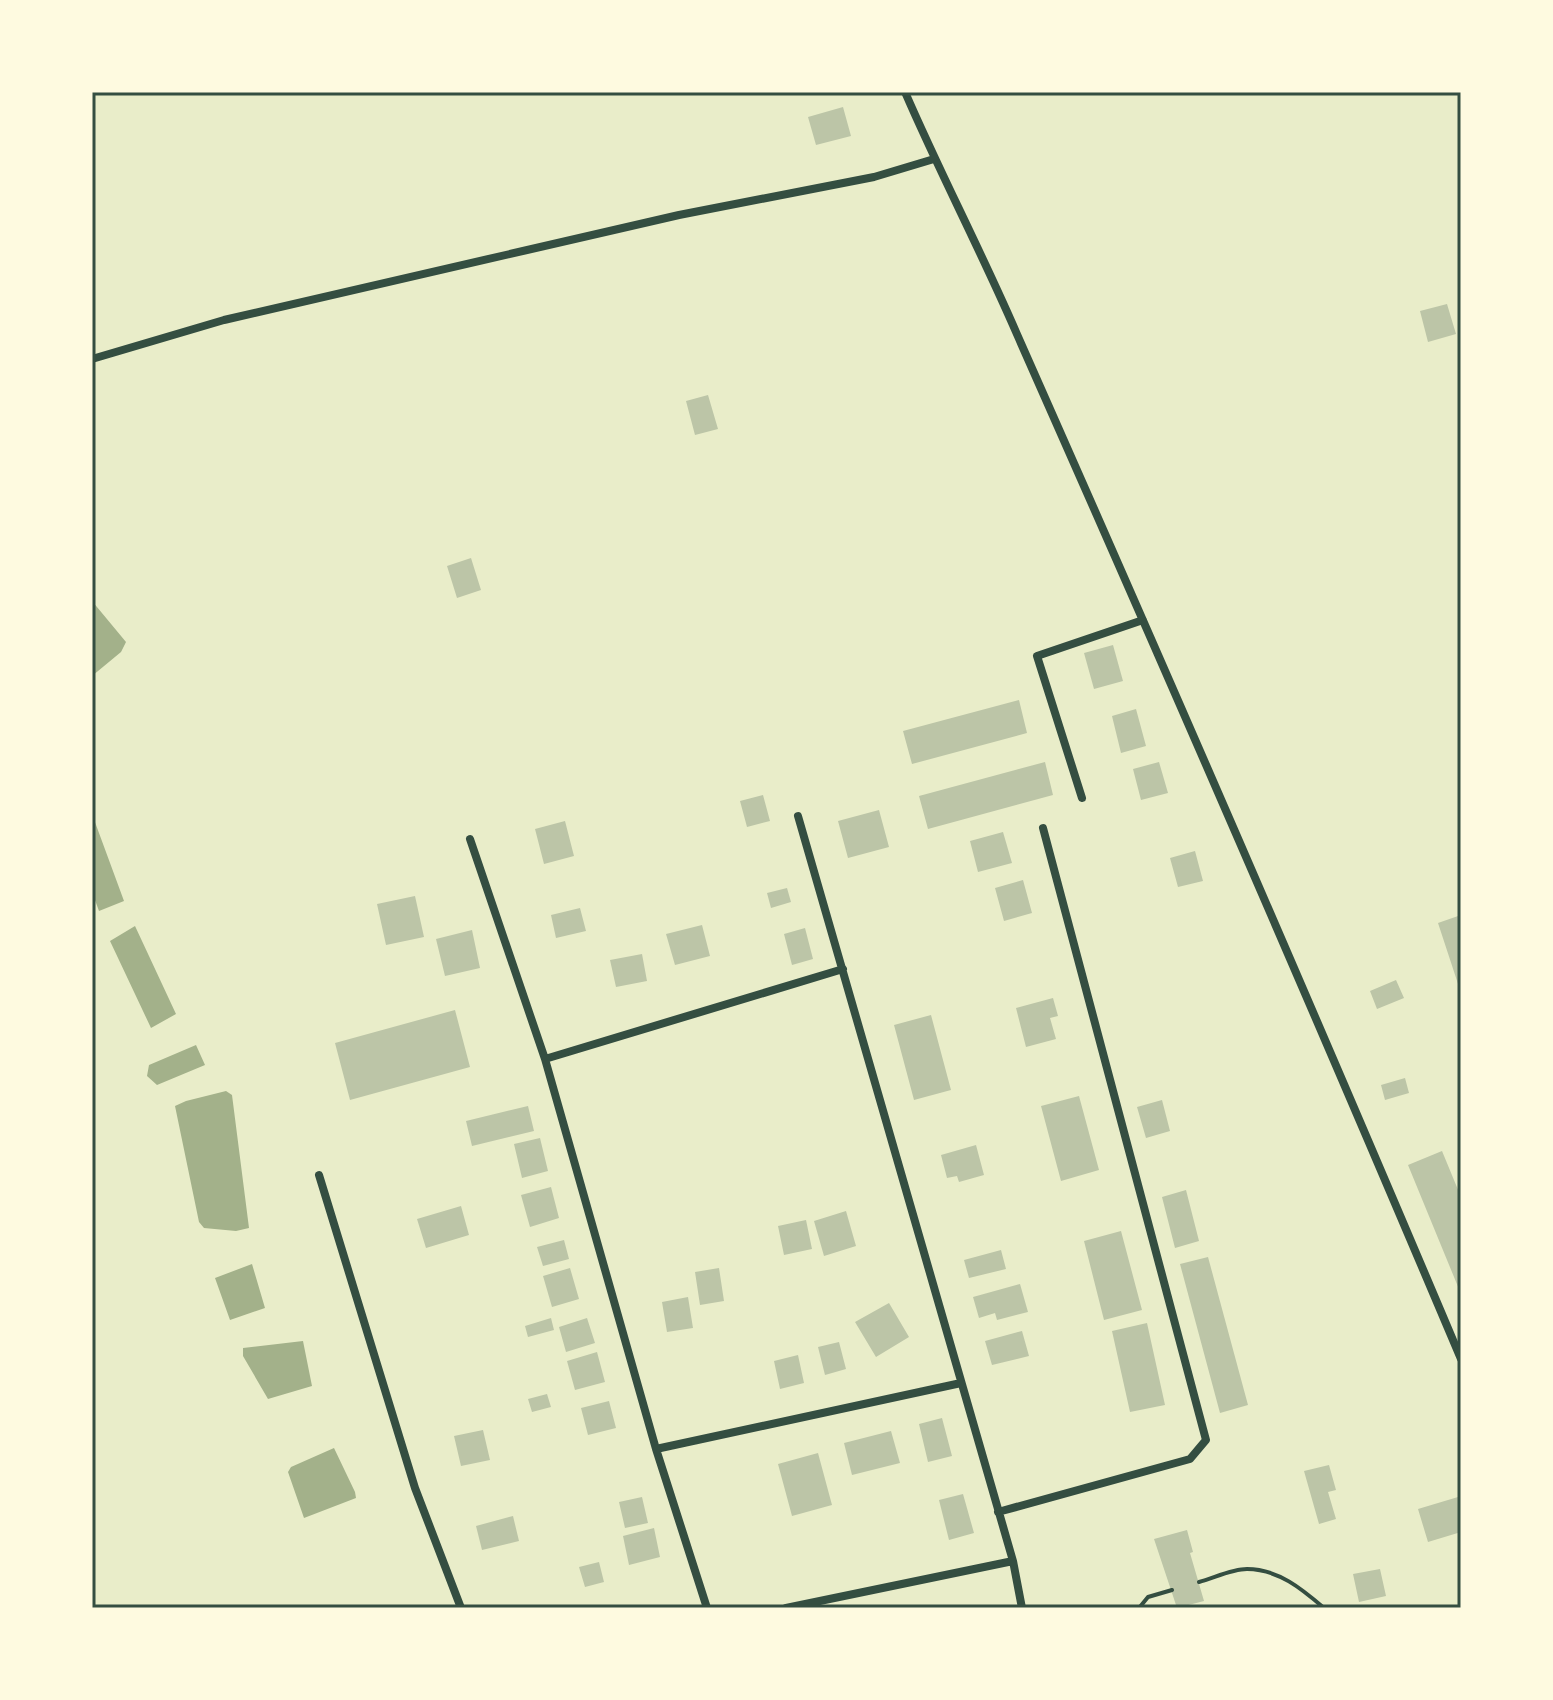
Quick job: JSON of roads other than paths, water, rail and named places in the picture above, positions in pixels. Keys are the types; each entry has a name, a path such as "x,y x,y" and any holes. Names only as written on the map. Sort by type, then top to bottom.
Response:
{"street":[{"path":"905,92 972,234 1143,620 1461,1359"},
{"path":"92,359 224,320 679,215 874,177 934,159"},
{"path":"1082,798 1037,656 1143,620"},
{"path":"798,816 1013,1561 1022,1608"},
{"path":"998,1512 1190,1459 1206,1440 1043,828"},
{"path":"470,839 545,1059 656,1449 707,1608"},
{"path":"545,1059 843,969"},
{"path":"319,1175 415,1488 461,1608"},
{"path":"656,1449 961,1383"},
{"path":"786,1608 1013,1561"}],"lane":[{"path":"1199,1582 1244,1569 1266,1571 1299,1586 1324,1608"},
{"path":"1139,1608 1148,1597 1172,1590"}]}
